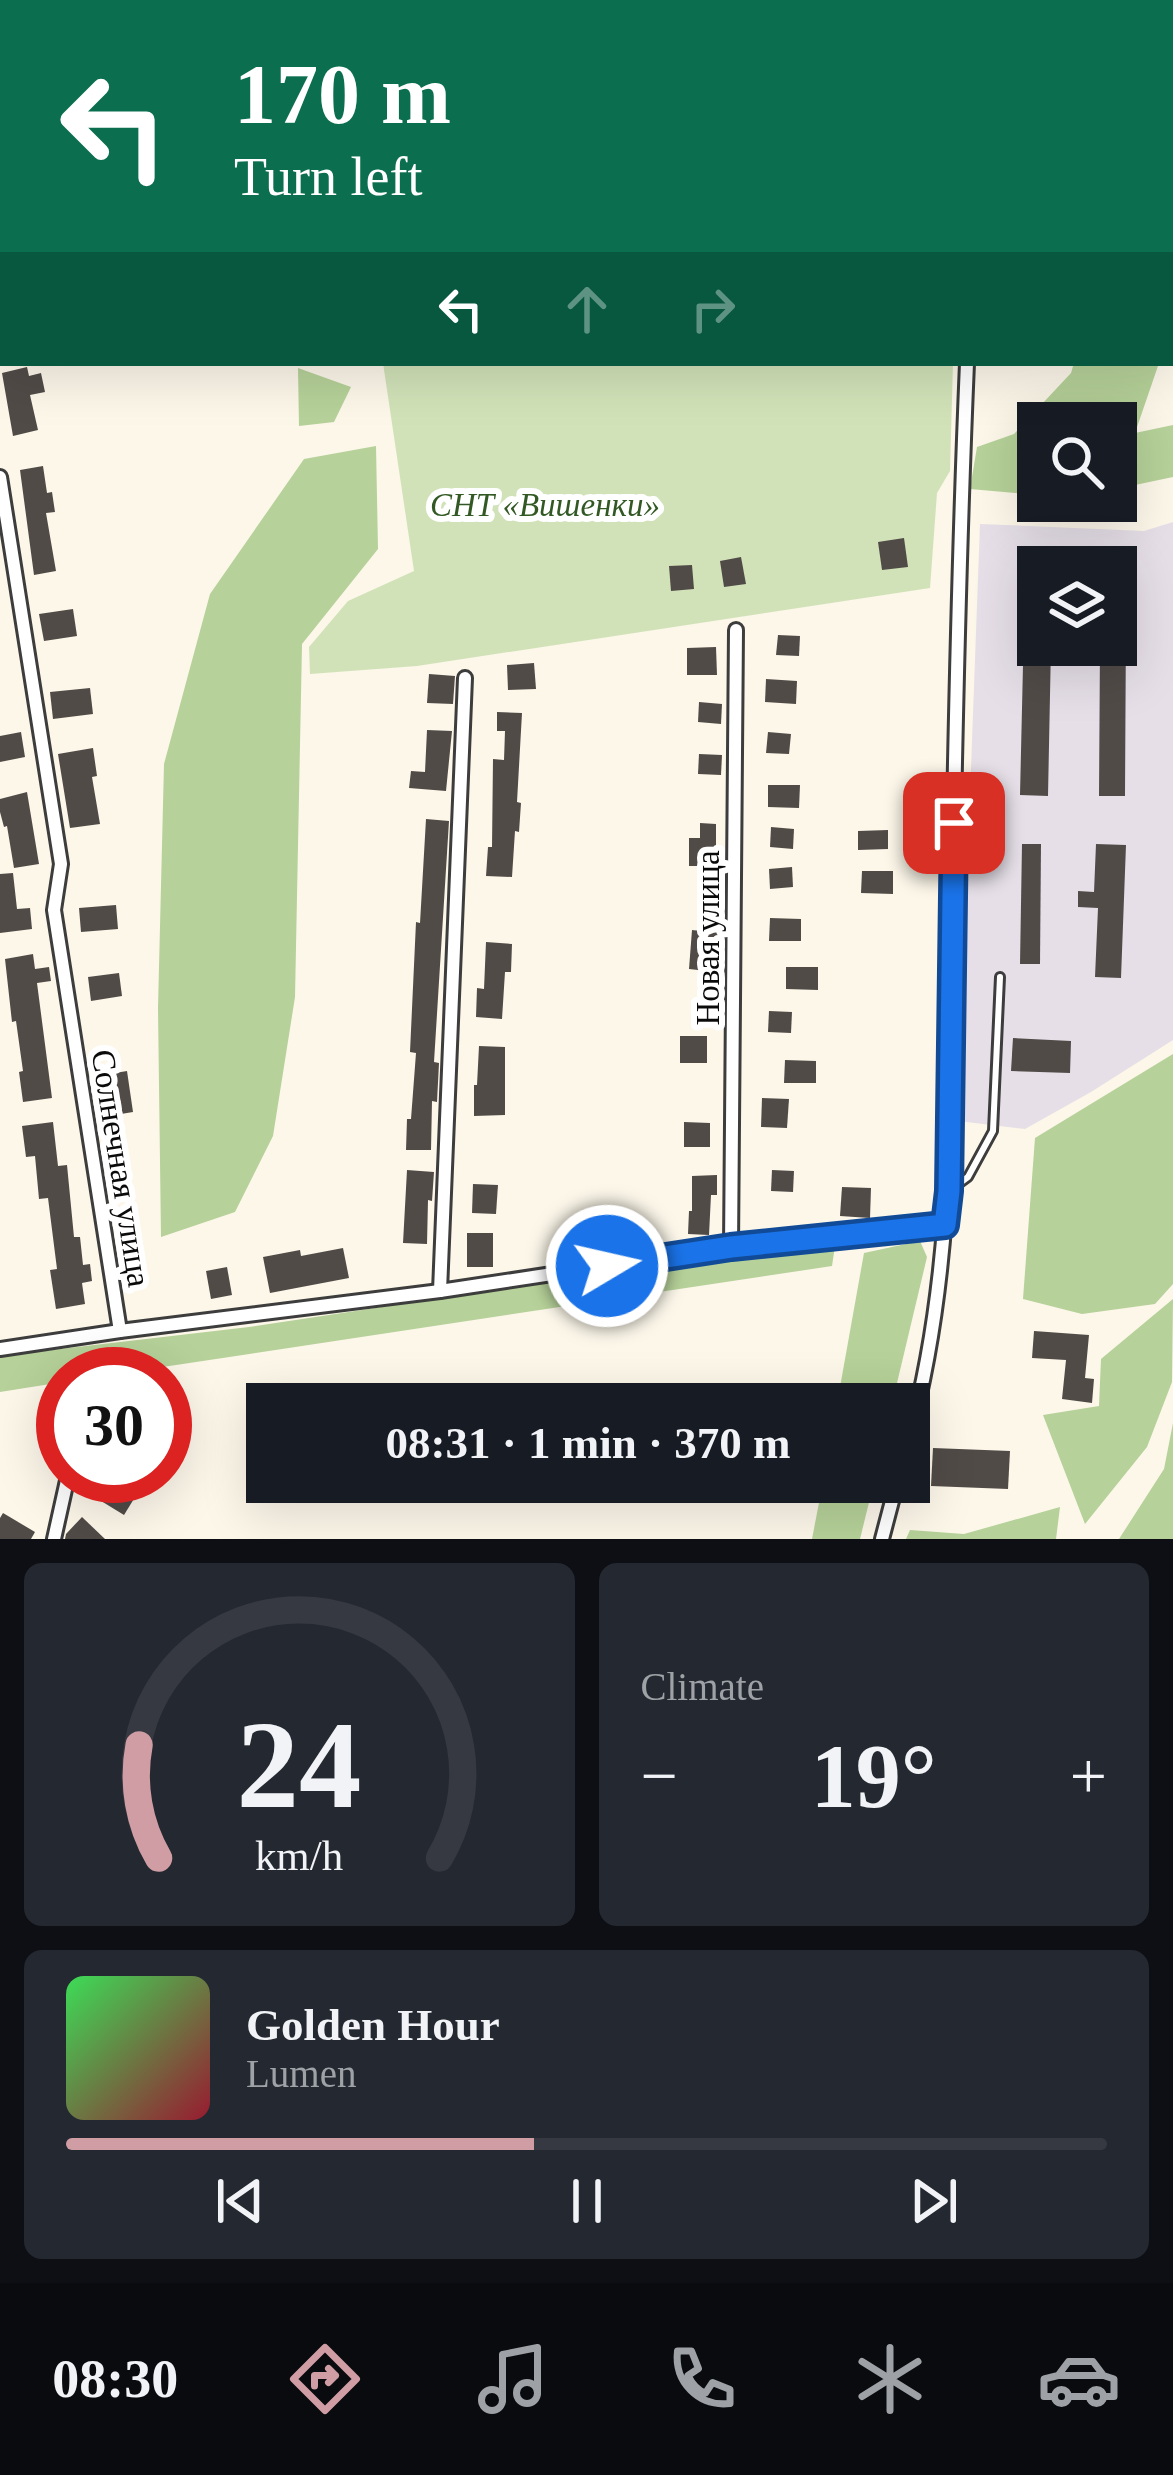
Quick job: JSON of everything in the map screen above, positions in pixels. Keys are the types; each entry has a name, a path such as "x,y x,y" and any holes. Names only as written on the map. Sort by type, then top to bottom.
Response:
{"street":[{"path":"922,1383 933,1337 949,1191 957,593 967,366"},
{"name":"Солнечная улица","path":"0,477 61,864 54,910 121,1330 440,1291 731,1247 945,1225"},
{"name":"Новая улица","path":"731,1247 736,630"},
{"path":"440,1291 465,678"},
{"path":"0,1349 121,1330"},
{"path":"54,1539 62,1503"},
{"path":"882,1539 892,1503"}],"lane":[{"path":"949,1191 968,1178 993,1131 1000,977"}],"shaded area":[{"path":"1173,522 1173,1040 1025,1129 958,1121 980,524 1144,531"}],"green space":[{"name":"СНТ «Вишенки»","path":"383,366 953,366 950,471 937,493 930,588 417,666 310,674 309,647 348,601 414,571"},
{"path":"1073,366 1158,366 1137,427 1137,402 1044,402"},
{"path":"298,368 351,387 334,422 299,426"},
{"path":"1173,425 1173,477 1137,485 1137,433"},
{"path":"1017,431 1017,493 970,489 977,447"},
{"path":"376,446 378,549 302,644 295,997 273,1136 235,1212 161,1237 158,1008 164,764 210,594 304,459"},
{"path":"1173,1054 1173,1284 1155,1304 1082,1314 1023,1299 1035,1138"},
{"path":"836,1239 832,1266 192,1363 192,1347 77,1347 249,1327"},
{"path":"920,1241 927,1257 897,1383 841,1383 864,1253"},
{"path":"1173,1299 1172,1382 1147,1447 1085,1524 1043,1415 1099,1406 1101,1359"},
{"path":"36,1352 36,1386 0,1392 0,1356"},
{"path":"1173,1423 1173,1539 1119,1539 1164,1469"},
{"path":"819,1503 869,1503 860,1539 812,1539"},
{"path":"1060,1507 1056,1539 906,1539 910,1530 964,1534"}],"building":[{"path":"27,367 29,376 41,373 45,392 30,395 38,430 13,436 2,373"},
{"path":"43,466 55,512 46,513 56,571 34,575 20,470"},
{"path":"904,538 908,567 882,570 878,542"},
{"path":"741,557 746,584 724,587 720,561"},
{"path":"692,565 694,589 671,591 669,566"},
{"path":"73,609 77,636 44,641 39,614"},
{"path":"778,635 800,636 799,656 776,655"},
{"path":"716,647 717,675 687,675 687,648"},
{"path":"534,663 536,689 508,690 507,665"},
{"path":"1023,666 1051,666 1048,796 1020,795"},
{"path":"1100,666 1126,666 1125,796 1099,796"},
{"path":"429,674 455,676 453,704 427,703"},
{"path":"766,679 797,681 796,704 765,702"},
{"path":"90,688 93,714 53,719 50,692"},
{"path":"699,702 722,704 721,724 698,722"},
{"path":"497,712 522,713 517,802 521,803 512,877 486,876 488,847 492,847 493,759 504,760 505,731 497,731"},
{"path":"427,730 452,731 446,791 409,788 411,771 425,772"},
{"path":"21,732 25,757 0,762 0,736"},
{"path":"768,732 791,734 789,754 766,753"},
{"path":"93,748 97,776 92,777 100,824 70,828 58,754"},
{"path":"699,754 722,755 721,775 698,774"},
{"path":"768,785 800,785 799,808 768,807"},
{"path":"27,792 39,864 14,868 0,799"},
{"path":"426,819 449,821 434,1062 439,1063 437,1102 432,1101 431,1150 406,1150 416,1053 410,1052"},
{"path":"700,823 716,824 716,866 689,866 689,838 700,838"},
{"path":"771,827 794,829 793,849 770,847"},
{"path":"888,830 888,849 858,850 858,831"},
{"path":"1022,844 1041,844 1040,964 1020,964"},
{"path":"1096,844 1126,845 1121,978 1095,977 1098,908 1078,907 1078,891 1094,892"},
{"path":"792,867 793,887 770,889 769,869"},
{"path":"862,871 893,871 893,894 861,893"},
{"path":"13,873 17,909 30,908 32,929 0,933 0,874"},
{"path":"116,905 118,929 81,932 79,908"},
{"path":"770,918 801,919 801,941 769,941"},
{"path":"692,930 720,933 716,972 689,969"},
{"path":"486,942 512,944 502,1019 476,1017 477,988 484,989"},
{"path":"33,954 35,969 49,967 51,981 37,983 52,1098 23,1102 19,1072 23,1071 5,959"},
{"path":"786,967 818,967 818,990 786,989"},
{"path":"119,973 122,996 91,1001 88,977"},
{"path":"769,1011 792,1012 791,1033 768,1032"},
{"path":"680,1036 707,1036 707,1063 680,1063"},
{"path":"1013,1038 1071,1041 1070,1073 1011,1071"},
{"path":"479,1046 505,1047 505,1115 474,1116"},
{"path":"785,1060 816,1061 816,1083 784,1083"},
{"path":"127,1071 133,1112 109,1116 103,1075"},
{"path":"762,1098 789,1099 787,1128 761,1127"},
{"path":"53,1122 58,1166 67,1165 74,1237 80,1237 83,1265 90,1264 92,1281 82,1283 85,1304 56,1309 50,1270 57,1269 48,1198 39,1199 35,1156 26,1157 22,1126"},
{"path":"684,1122 710,1123 710,1147 684,1147"},
{"path":"407,1170 434,1172 427,1244 403,1243"},
{"path":"772,1170 794,1171 793,1192 771,1191"},
{"path":"717,1175 709,1235 688,1234 692,1176"},
{"path":"473,1184 498,1185 496,1214 472,1213"},
{"path":"842,1187 871,1188 870,1218 840,1216"},
{"path":"467,1233 493,1233 493,1267 467,1267"},
{"path":"136,1247 142,1282 124,1286 118,1251"},
{"path":"343,1248 349,1278 270,1293 263,1257"},
{"path":"227,1267 232,1295 211,1299 206,1271"},
{"path":"1034,1331 1089,1335 1085,1378 1094,1379 1092,1403 1062,1399 1066,1360 1032,1358"},
{"path":"933,1448 1010,1451 1008,1489 931,1486"},
{"path":"104,1503 131,1503 124,1515"},
{"path":"3,1513 35,1532 31,1539 0,1539"},
{"path":"82,1517 105,1539 65,1539"}],"route":[{"path":"607,1266 731,1247 945,1225 954,823"}]}
